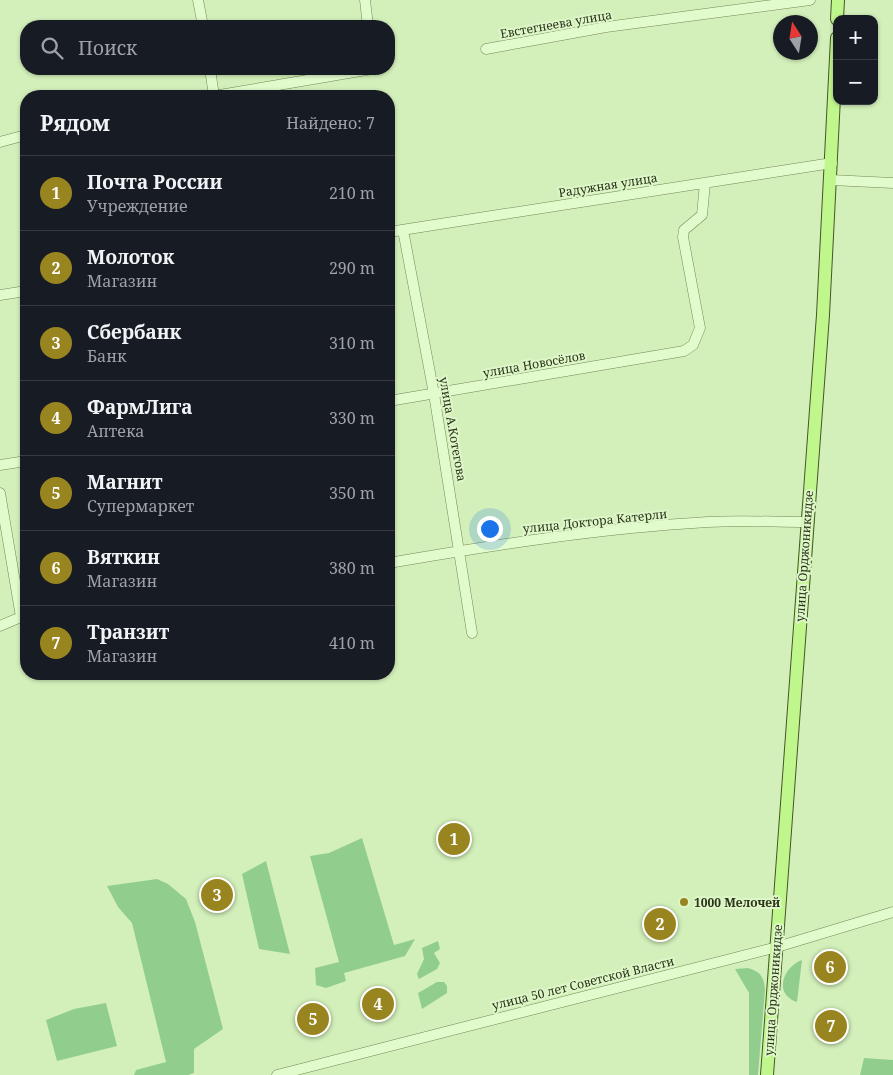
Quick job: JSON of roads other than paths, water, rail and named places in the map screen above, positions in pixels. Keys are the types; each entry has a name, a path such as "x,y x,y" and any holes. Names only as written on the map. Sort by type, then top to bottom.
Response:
{"main road":[{"path":"838,0 838,15"},
{"name":"улица Орджоникидзе","path":"767,1075 831,180 836,60"}],"street":[{"path":"198,0 201,20"},
{"path":"365,0 367,20"},
{"name":"Евстегнеева улица","path":"486,49 606,28 810,0"},
{"path":"211,75 213,90"},
{"path":"249,90 337,75"},
{"path":"0,142 20,137"},
{"name":"Радужная улица","path":"395,231 832,163"},
{"path":"831,180 893,183"},
{"name":"улица Новосёлов","path":"395,400 684,352 693,345 700,328 683,237 684,230 702,215 705,182"},
{"name":"улица А.Котегова","path":"403,230 434,394 472,634"},
{"path":"0,295 20,292"},
{"path":"0,465 20,462"},
{"path":"0,493 20,597"},
{"name":"улица Доктора Катерли","path":"395,562 538,539 699,523 806,522"},
{"path":"0,626 20,619"},
{"name":"улица 50 лет Советской Власти","path":"277,1075 776,947 893,912"}],"place":[{"name":"Почта России","path":"454,839"},
{"name":"Сбербанк","path":"217,895"},
{"name":"1000 Мелочей","path":"684,902"},
{"name":"Молоток","path":"660,924"},
{"name":"Вяткин","path":"830,967"},
{"name":"ФармЛига","path":"378,1004"},
{"name":"Магнит","path":"313,1019"},
{"name":"Транзит","path":"831,1026"}]}
